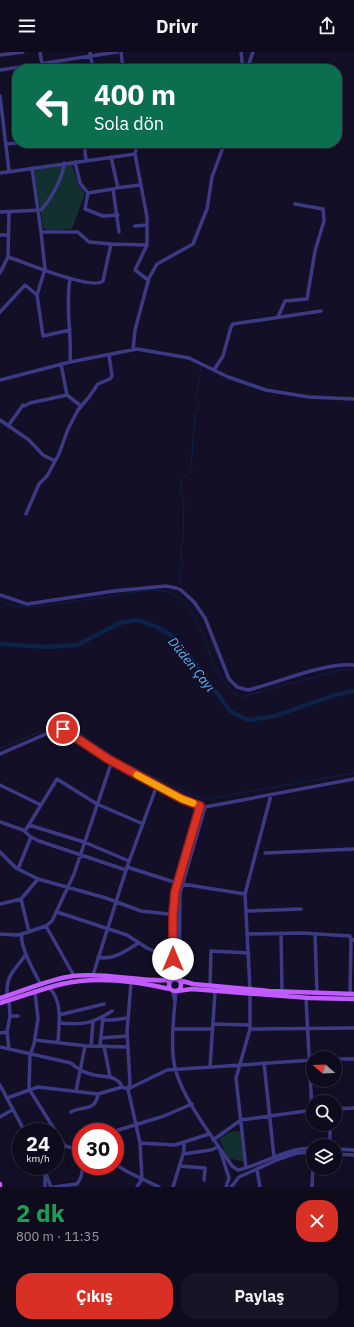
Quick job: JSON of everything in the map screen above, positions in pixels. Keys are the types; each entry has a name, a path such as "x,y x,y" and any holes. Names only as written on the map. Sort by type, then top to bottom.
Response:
{"main road":[{"path":"0,1003 8,998 40,985 74,976 93,975 156,981 175,979 193,984 250,992 306,998 354,999"},
{"path":"0,998 8,998 64,984 87,980 110,980 174,990 352,994"},
{"path":"171,980 169,983 174,990"},
{"path":"174,990 181,986 179,980"}],"street":[{"path":"0,55 23,52"},
{"path":"40,52 42,64 91,54 117,52"},
{"path":"121,52 122,64"},
{"path":"241,52 242,64"},
{"path":"249,64 253,52"},
{"path":"91,54 92,64"},
{"path":"0,70 12,68"},
{"path":"0,96 9,171"},
{"path":"6,144 12,144"},
{"path":"85,148 86,160"},
{"path":"136,148 135,154 147,225 147,244 135,270 148,280"},
{"path":"133,350 135,330 148,280 157,264 193,244 207,209 212,177 222,148"},
{"path":"0,173 135,154"},
{"path":"111,157 118,188"},
{"path":"75,162 80,183 88,193 85,209 103,216 118,215"},
{"path":"0,212 41,210 46,205 63,170 64,163"},
{"path":"32,168 41,232 44,269 37,295 43,336 70,330"},
{"path":"88,193 140,185"},
{"path":"113,189 118,215 119,232"},
{"path":"278,317 285,301 307,299 315,251 324,221 323,209 295,204"},
{"path":"0,273 8,257 9,212"},
{"path":"134,226 147,225"},
{"path":"41,232 78,232 88,242 111,244 147,244"},
{"path":"0,235 8,235"},
{"path":"8,257 70,279 96,284 102,282 111,244"},
{"path":"70,279 70,362"},
{"path":"0,312 25,285 37,295"},
{"path":"214,370 223,356 233,324 321,312"},
{"path":"0,380 61,364 133,350 158,352 189,358 256,387 284,394 309,397 354,399"},
{"path":"26,514 39,484 47,476 68,429 81,406 98,384 110,379 112,376 109,355"},
{"path":"61,364 67,395 81,406"},
{"path":"8,426 24,406 30,403 67,395"},
{"path":"0,420 29,440 43,455 55,461"},
{"path":"0,595 27,604 114,591 166,586 176,588 181,590 194,602 205,618 229,679 237,687 248,690 316,670 342,664 354,665"},
{"path":"0,754 46,734 63,729 112,761 157,786 182,799 205,807 354,779"},
{"path":"0,934 22,934 46,926 52,921 68,887 80,855 112,761"},
{"path":"25,831 57,780 97,804 142,824"},
{"path":"0,785 41,805"},
{"path":"93,975 126,868 157,786"},
{"path":"246,1168 236,1078 250,1027 249,953 245,894 272,795"},
{"path":"171,980 173,959 173,914 177,883 200,806"},
{"path":"179,980 178,915 180,893 205,807"},
{"path":"0,822 25,831 30,837 39,842 177,883"},
{"path":"29,825 84,842 129,861"},
{"path":"18,869 30,837"},
{"path":"265,854 354,849"},
{"path":"0,852 18,869 38,879 115,901 142,911 178,915"},
{"path":"0,904 21,899 38,879"},
{"path":"182,884 245,894"},
{"path":"21,899 29,932"},
{"path":"247,911 301,909"},
{"path":"56,912 127,935 138,943 173,959"},
{"path":"46,926 74,976"},
{"path":"248,934 281,933 350,936 352,939 352,994"},
{"path":"281,933 282,992"},
{"path":"22,934 21,939 26,954 40,985"},
{"path":"315,934 317,993"},
{"path":"98,957 126,952 138,943"},
{"path":"210,986 211,951 249,953"},
{"path":"9,1049 8,1032 10,1016 8,981 11,972 26,954"},
{"path":"131,983 127,1036 130,1083 128,1089 140,1143 142,1179 137,1187"},
{"path":"49,988 55,995 59,1015 58,1042"},
{"path":"174,990 175,1005 173,1055 175,1069 209,1134 219,1149 240,1173 231,1187"},
{"path":"35,992 38,1020 35,1040 30,1055 28,1077 30,1090 65,1146 72,1148"},
{"path":"210,1067 215,992"},
{"path":"306,998 310,1051"},
{"path":"59,1015 104,1004"},
{"path":"59,1023 81,1025 104,1018 112,1011"},
{"path":"10,1016 18,1016"},
{"path":"104,1018 112,1020 128,1018"},
{"path":"104,1018 102,1046 110,1077"},
{"path":"91,1046 93,1022"},
{"path":"213,1024 250,1027 354,1028"},
{"path":"174,1029 213,1030"},
{"path":"0,1033 8,1032"},
{"path":"102,1038 127,1036"},
{"path":"35,1040 85,1046 128,1047"},
{"path":"76,1091 85,1046"},
{"path":"0,1047 30,1055 71,1063 81,1070 94,1075 110,1077 121,1084 122,1087 128,1089 167,1070 306,1060"},
{"path":"342,1059 354,1059"},
{"path":"264,1063 274,1157"},
{"path":"0,1086 20,1123"},
{"path":"7,1098 38,1087 98,1094 122,1087"},
{"path":"71,1112 73,1110 89,1108 95,1104 98,1094"},
{"path":"124,1128 164,1116 192,1104"},
{"path":"342,1109 354,1108"},
{"path":"0,1117 12,1110"},
{"path":"213,1140 241,1120 306,1111"},
{"path":"140,1143 175,1145 209,1134"},
{"path":"173,1187 183,1154 184,1143"},
{"path":"228,1172 230,1169 246,1168 290,1150 306,1148"},
{"path":"183,1154 219,1149"},
{"path":"219,1149 228,1172 229,1178 226,1187"},
{"path":"342,1149 354,1150"},
{"path":"229,1178 232,1180 238,1178 292,1154 306,1153"},
{"path":"342,1154 354,1155"},
{"path":"179,1166 205,1168 204,1180"},
{"path":"124,1169 159,1187"},
{"path":"257,1170 260,1187"},
{"path":"45,1175 45,1187"},
{"path":"46,1175 52,1187 76,1185 81,1175"},
{"path":"312,1187 313,1175"}],"green space":[{"path":"72,164 78,184 85,194 72,229 47,230 43,228 34,170"},
{"path":"241,1131 245,1162 228,1158 219,1139 230,1132"}],"waterway":[{"path":"196,398 201,367"},
{"path":"191,467 195,416 199,402"},
{"path":"179,585 181,576 180,570 183,564 180,551 183,541 184,499 180,489 182,479 193,471"},
{"path":"0,601 12,606 29,607 144,591 156,590 168,592 181,598 191,610 199,625 219,675 229,688 241,697 340,670 354,669"},
{"name":"Düden Çayı","path":"0,644 47,647 77,645 120,623 137,620 157,627 172,636 181,645 231,712 248,720 275,716 335,695 354,691"},
{"path":"0,749 61,723 67,723 120,761 192,795 208,799 354,773"}],"slow traffic":[{"path":"137,775 182,799 193,803"}],"route":[{"path":"63,729 108,759 182,799 200,806 175,892 173,914 173,959"}]}
